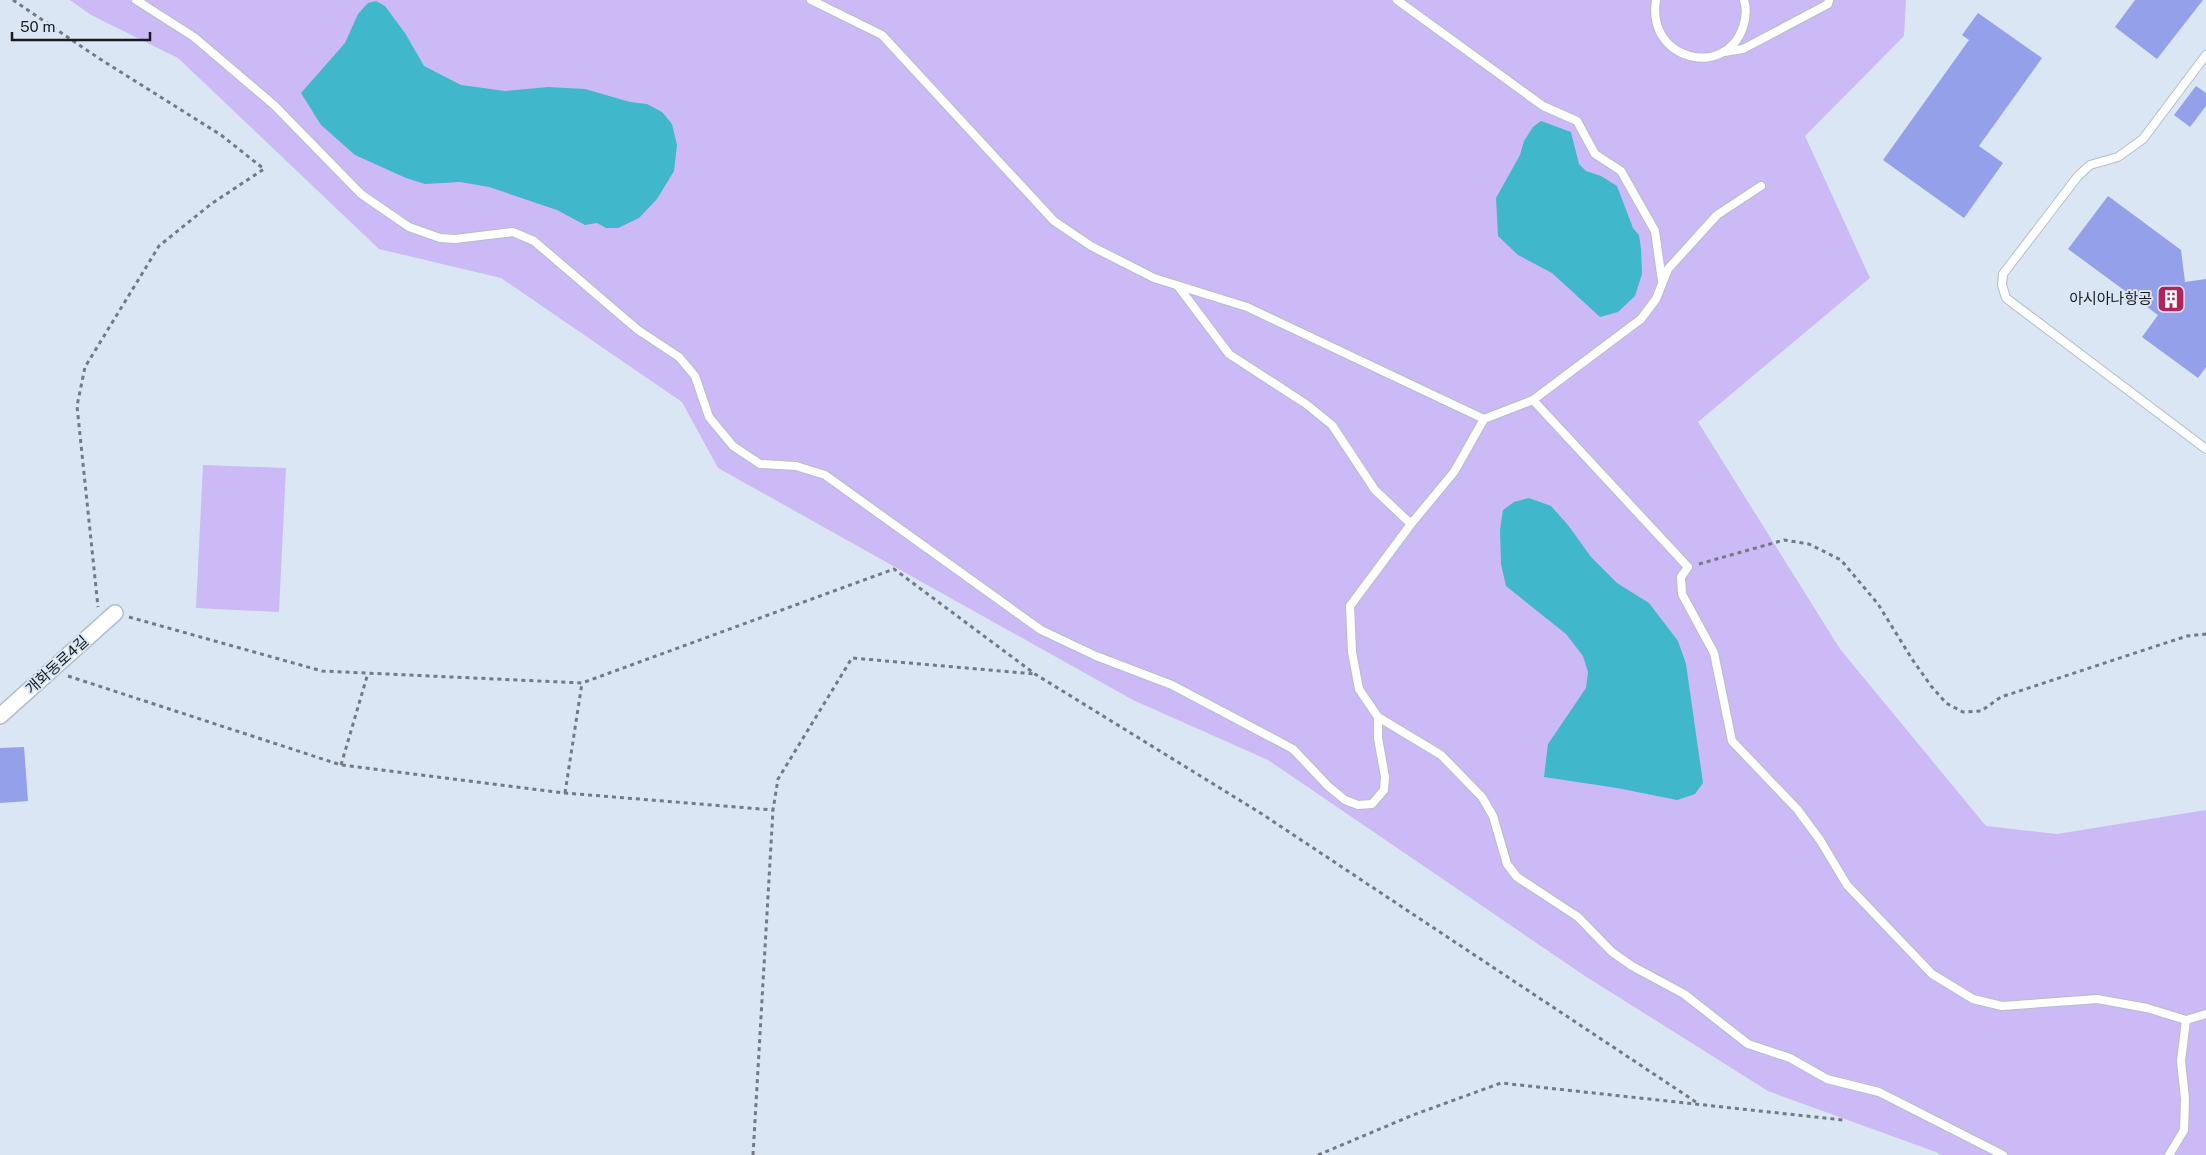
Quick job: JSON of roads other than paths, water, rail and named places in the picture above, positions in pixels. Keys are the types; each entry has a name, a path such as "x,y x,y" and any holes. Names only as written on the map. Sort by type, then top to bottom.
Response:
{"street":[{"name":"개화동로4길","path":"0,716 115,613"}],"lane":[{"path":"136,0 194,37 274,105 361,194 409,227 440,238 455,239 512,232 534,241 638,330 679,357 695,376 709,417 733,446 760,464 796,466 825,475 1041,630 1096,656 1172,685 1293,749 1328,786 1345,800 1358,806 1372,804 1384,790 1385,777 1378,738 1378,717"},
{"path":"810,0 882,35 1054,221 1091,246 1154,278 1247,307 1484,419"},
{"path":"1397,0 1543,106 1577,121 1595,154 1621,171 1655,231 1662,283"},
{"path":"1651,0 1657,28 1665,41 1676,51 1691,57 1706,57 1743,49 1828,4 1829,0"},
{"path":"1654,12 1656,0"},
{"path":"1720,53 1732,45 1741,33 1746,19 1744,0"},
{"path":"2206,56 2143,138 2118,157 2090,165 2078,176 2003,274 2002,285 2006,298 2206,448"},
{"path":"1761,186 1717,215 1668,269 1656,300 1641,319 1533,400 1484,419 1454,472 1411,524 1350,606 1352,652 1359,689 1378,717 1441,755 1482,797 1493,816 1507,864 1517,877 1578,916 1612,952 1632,966 1684,994 1748,1044 1790,1058 1827,1078 1879,1092 2003,1155"},
{"path":"1178,286 1230,354 1306,404 1332,425 1375,490 1411,524"},
{"path":"1533,400 1688,567 1681,577 1682,594 1714,653 1732,741 1797,809 1820,840 1847,886 1932,974 1973,999 2002,1006 2097,1000 2147,1008 2186,1020 2206,1014"},
{"path":"2169,1155 2184,1130 2185,1099 2180,1061 2186,1020"}],"water":[{"path":"376,1 385,6 405,33 424,66 461,85 505,91 548,87 585,89 630,102 647,104 662,112 672,124 677,145 674,171 657,199 639,218 618,228 606,228 597,223 585,225 557,210 489,187 460,182 425,184 406,178 355,155 321,125 301,93 345,43 358,14 368,3"},
{"path":"1541,121 1571,132 1579,164 1586,171 1601,176 1617,186 1633,228 1639,235 1642,274 1635,296 1618,312 1600,317 1552,273 1518,255 1498,236 1496,198 1520,155 1524,141 1533,127"},
{"path":"1529,498 1551,506 1568,525 1591,557 1617,583 1649,603 1678,641 1686,664 1703,783 1695,794 1677,800 1617,788 1544,777 1548,744 1586,688 1588,672 1583,656 1566,634 1506,586 1501,564 1500,530 1503,510 1514,502"}],"place":[{"name":"아시아나항공","path":"2171,299"}]}
